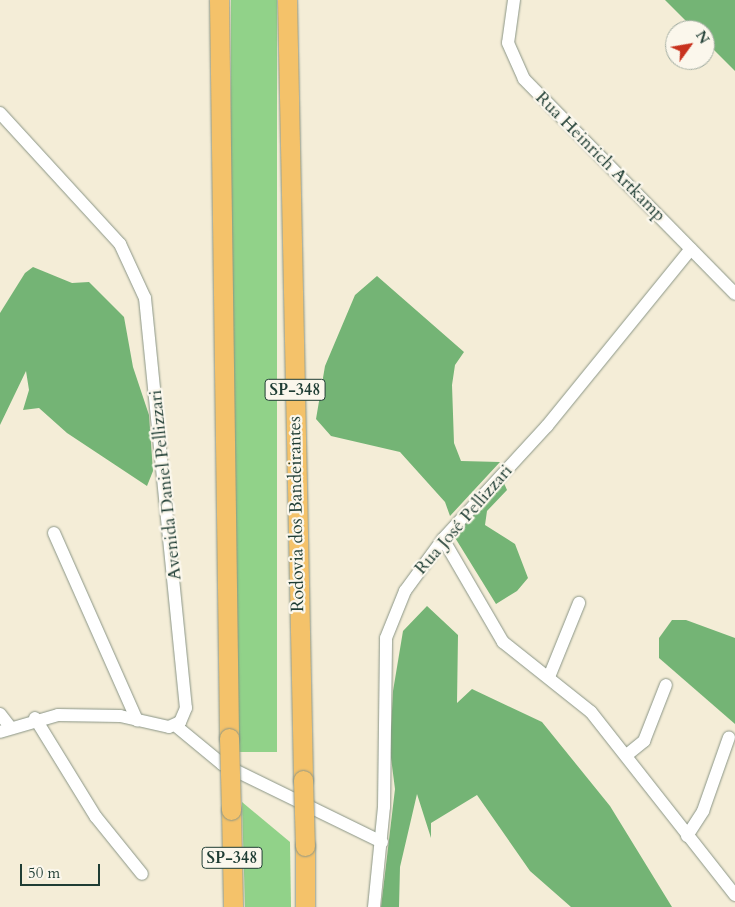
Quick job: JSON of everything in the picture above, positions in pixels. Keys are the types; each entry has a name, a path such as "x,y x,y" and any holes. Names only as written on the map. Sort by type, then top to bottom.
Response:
{"highway":[{"name":"SP-348","path":"219,0 233,907"},
{"name":"Rodovia dos Bandeirantes","path":"287,0 305,907"}],"street":[{"name":"Rua Heinrich Artkamp","path":"514,0 508,43 515,68 735,294"},
{"name":"Avenida Daniel Pellizzari","path":"0,113 120,244 144,298 185,678 186,708 176,726"},
{"name":"Rua José Pellizzari","path":"374,907 382,842 386,638 405,591 443,539 547,426 691,249"},
{"path":"54,533 137,720"},
{"path":"443,539 502,642 549,677 591,712 628,754 687,836 735,894"},
{"path":"549,677 579,602"},
{"path":"628,754 644,741 666,685"},
{"path":"0,714 5,729 35,718 98,715 176,726 222,764 382,842"},
{"path":"35,718 96,818 142,874"},
{"path":"687,836 703,811 729,737"}],"green space":[{"path":"231,0 277,0 277,752 231,752"},
{"path":"665,0 735,0 735,71 715,51 715,20 685,20"},
{"path":"33,267 72,283 89,282 124,317 133,367 149,415 153,471 147,486 67,433 39,408 23,410 29,390 26,371 0,425 0,313 25,273"},
{"path":"377,276 464,352 455,365 452,385 454,443 461,461 500,462 450,516 445,502 400,452 331,436 316,419 325,366 355,295"},
{"path":"503,481 507,490 487,511 485,525 515,544 528,578 517,591 496,604 454,536"},
{"path":"427,606 458,635 457,703 472,689 542,722 610,806 672,907 571,907 530,871 477,795 431,823 431,838 417,794 400,867 399,907 381,907 395,789 390,750 393,691 403,631"},
{"path":"672,620 686,620 735,638 735,724 659,658 659,638"},
{"path":"242,802 290,842 291,907 245,907"}]}
